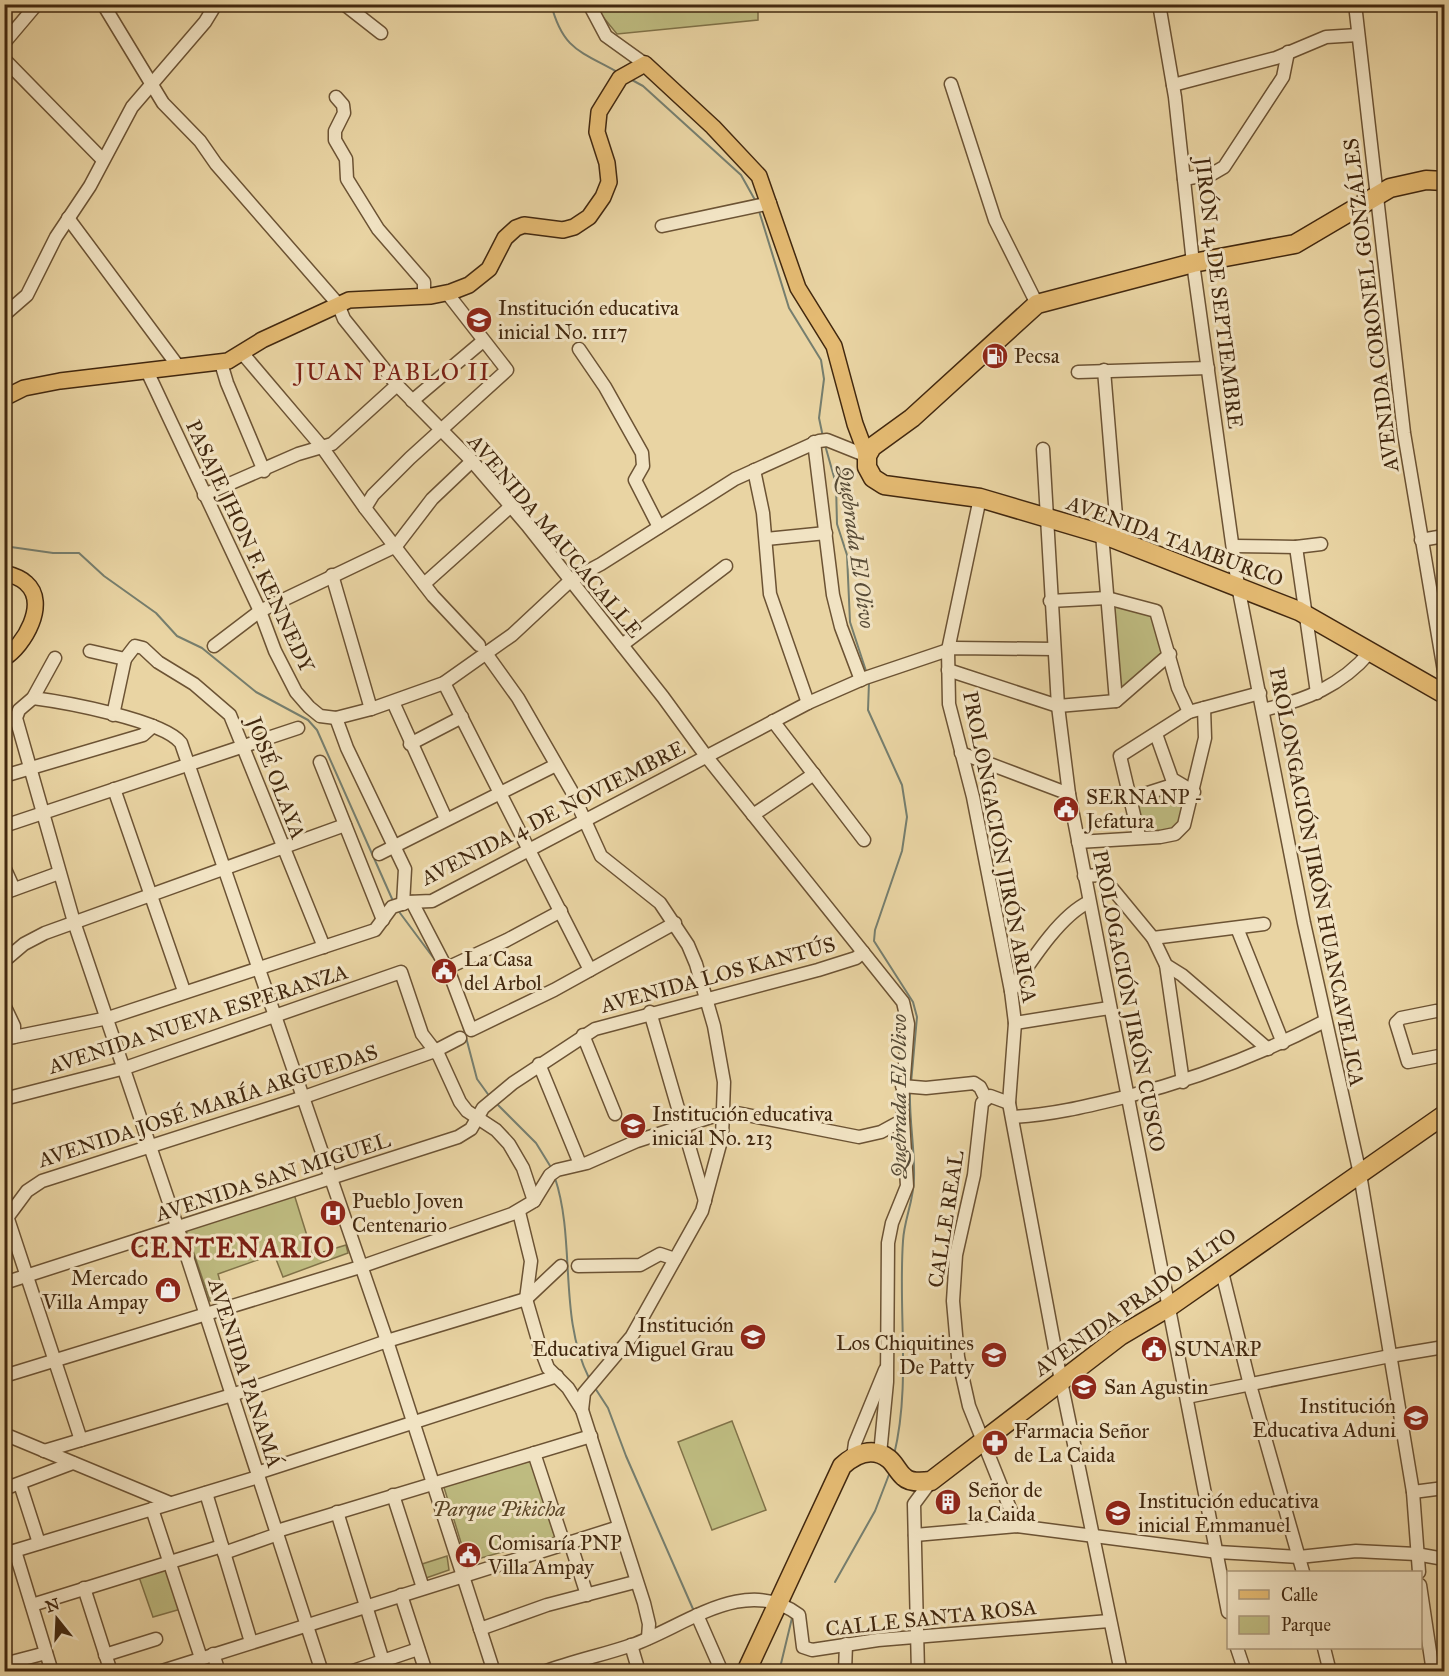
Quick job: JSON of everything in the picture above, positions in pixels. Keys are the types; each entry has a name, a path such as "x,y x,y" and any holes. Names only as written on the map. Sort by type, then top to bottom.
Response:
{"highway":[{"path":"867,456 872,447 912,418 1037,304 1193,263 1295,244 1377,194 1404,183 1426,180 1444,181"},
{"name":"AVENIDA TAMBURCO","path":"867,456 867,467 873,478 884,485 980,498 1110,537 1238,586 1307,616 1444,694"},
{"name":"AVENIDA PRADO ALTO","path":"931,1481 1120,1336 1169,1307 1221,1268 1444,1114"},
{"path":"758,1671 783,1605 842,1466 853,1457 870,1452 917,1482 931,1481"},
{"path":"746,1671 783,1605"}],"main road":[{"path":"4,398 32,386 234,360 262,340 290,330 338,304 385,296 424,296 447,293 462,288 482,276 495,258 505,238 516,228 524,225 563,230 574,227 589,217 603,197 609,182 607,163 597,132 599,112 622,75 645,64 696,110 754,169 770,203 777,232 798,288 834,346 855,424 867,456"},
{"path":"4,573 25,582 35,598 35,609 26,635 4,658"}],"street":[{"path":"4,43 37,4"},
{"name":"AVENIDA MAUCACALLE","path":"103,4 163,103 200,141 216,164 338,304 344,319 397,385 439,431 472,461 571,580 706,756 893,988 905,1008 908,1024 908,1086 903,1120 907,1186 892,1223 888,1243 886,1369 893,1465"},
{"path":"4,315 27,296 56,237 90,186 132,107 199,30 216,4"},
{"path":"589,4 606,36 645,64"},
{"name":"JIRÓN 14 DE SEPTIEMBRE","path":"1158,4 1173,85 1193,263 1238,586"},
{"name":"AVENIDA CORONEL GONZÁLES","path":"1355,4 1404,433 1444,671"},
{"path":"347,5 381,33"},
{"path":"1173,85 1254,64 1326,38 1358,34"},
{"path":"1184,179 1212,174 1224,167 1283,77 1288,52"},
{"path":"4,59 103,159"},
{"path":"951,84 989,202 1037,304"},
{"path":"336,97 343,105 344,113 335,131 335,140 346,159 347,179 378,229 424,282 424,296"},
{"path":"662,226 770,203"},
{"path":"68,218 178,366"},
{"path":"365,508 373,495 507,370 447,293"},
{"path":"412,401 483,341"},
{"path":"579,349 642,453 643,466 635,480 659,527"},
{"path":"243,354 322,447 365,508 424,584 482,649 518,698 585,819 601,855 651,894 675,923 696,964 721,1056 725,1114 719,1154 705,1201 675,1259 632,1336 588,1388 582,1400 582,1410"},
{"path":"221,363 227,383 264,471"},
{"path":"1078,372 1208,368"},
{"path":"1104,370 1110,537 1107,598 1116,701"},
{"name":"PASAJE JHON F. KENNEDY","path":"147,371 296,692 320,716 336,718"},
{"path":"204,495 234,480 264,471 298,454 332,444 397,385"},
{"path":"820,441 833,595 841,627 867,678"},
{"path":"675,923 590,970 471,1030 447,968 402,904 405,869 347,748 336,718 393,702 444,683 482,649 512,635 571,580 735,479 820,441 867,456"},
{"name":"PROLOGACIÓN JIRÓN CUSCO","path":"1043,450 1050,601 1058,706 1069,794 1227,1606"},
{"path":"214,646 260,611 396,546 432,499 472,461"},
{"path":"754,470 766,539 770,594 808,703"},
{"name":"PROLONGACIÓN JIRÓN ARICA","path":"980,498 948,650 949,704 1011,991 1015,1023 1009,1103 1061,1381 1121,1671"},
{"path":"424,584 510,507"},
{"path":"766,539 826,533"},
{"path":"1421,540 1444,536"},
{"path":"1234,546 1296,547 1321,543"},
{"path":"1296,547 1317,693"},
{"path":"622,645 726,566"},
{"path":"332,576 371,709"},
{"name":"PROLONGACIÓN JIRÓN HUANCAVELICA","path":"1238,586 1325,1021 1360,1174 1413,1492 1419,1571"},
{"path":"1050,601 1107,598 1155,611 1170,654 1178,688 1189,712"},
{"name":"JOSÉ OLAYA","path":"125,659 131,649 139,646 158,662 194,684 231,715 324,947"},
{"name":"AVENIDA 4 DE NOVIEMBRE","path":"402,904 432,901 808,703 867,678 948,650 1054,649"},
{"path":"90,651 125,659 113,715"},
{"path":"1263,710 1333,687 1354,671 1370,652"},
{"path":"948,670 1058,706 1116,701 1170,654"},
{"path":"55,658 33,698 80,704 166,729 176,736 191,765 223,870 277,1015 330,1179 387,1341 411,1422 494,1671"},
{"path":"444,683 590,970"},
{"path":"1139,836 1120,756 1189,712 1260,693"},
{"name":"AVENIDA PANAMÁ","path":"33,698 19,710 16,718 32,767 59,873 322,1671"},
{"path":"393,702 410,744 446,819"},
{"path":"1078,842 1175,834 1184,825 1194,792 1205,738 1204,708"},
{"path":"410,744 462,717"},
{"path":"773,721 864,840"},
{"path":"4,776 142,735 153,726"},
{"path":"4,826 245,748 298,728"},
{"path":"1156,734 1168,773 1176,784 1194,792"},
{"path":"961,753 1069,794"},
{"path":"320,762 383,920"},
{"path":"379,854 556,765"},
{"path":"753,815 814,774"},
{"path":"1129,799 1176,784"},
{"path":"114,789 184,991"},
{"path":"4,962 34,938 345,825"},
{"path":"4,867 9,891 59,873"},
{"path":"1084,876 1101,875 1153,938 1166,964 1183,1082"},
{"path":"1011,991 1061,924 1077,908 1089,902"},
{"path":"9,1038 108,1018 184,991 375,930 402,904"},
{"path":"447,968 561,911"},
{"path":"1153,938 1264,924"},
{"path":"1237,928 1283,1043"},
{"name":"AVENIDA LOS KANTÚS","path":"491,1101 539,1064 583,1035 604,1025 838,964 856,958 863,952"},
{"path":"1166,964 1268,1049"},
{"name":"AVENIDA NUEVA ESPERANZA","path":"4,1100 124,1068 401,972 422,1034 435,1051"},
{"path":"4,1005 14,1026 9,1038"},
{"path":"1015,1023 1109,1008"},
{"path":"1436,1011 1401,1018 1396,1023 1408,1062 1444,1055"},
{"path":"650,1012 705,1201"},
{"path":"1013,1117 1046,1115 1183,1082 1283,1043 1325,1021"},
{"path":"583,1035 615,1114"},
{"name":"AVENIDA JOSÉ MARÍA ARGUEDAS","path":"6,1213 34,1184 304,1097 435,1051 460,1038"},
{"path":"435,1051 463,1107 503,1136 515,1152 534,1201"},
{"path":"539,1064 580,1164"},
{"path":"908,1086 974,1083 980,1087 985,1098 996,1096 1009,1103"},
{"name":"CALLE REAL","path":"985,1098 980,1119 974,1175 956,1255 953,1301 958,1357 969,1406 1017,1526"},
{"name":"AVENIDA SAN MIGUEL","path":"4,1283 178,1229 458,1137 471,1129 491,1101"},
{"path":"4,1376 360,1267 519,1212 534,1201 554,1172 682,1126 725,1114 766,1118 859,1137 881,1132 903,1120"},
{"path":"519,1212 531,1261 526,1299 548,1368 557,1376 582,1410 646,1613 648,1638"},
{"path":"6,1213 10,1244 27,1276 81,1440"},
{"path":"578,1266 640,1265 660,1254 675,1259"},
{"path":"44,1450 232,1395 387,1341 526,1299 561,1266"},
{"path":"1221,1268 1250,1385 1303,1571"},
{"path":"1187,1397 1444,1347"},
{"path":"853,1457 855,1443 886,1369"},
{"path":"52,1671 32,1605 10,1552 206,1493 411,1422 557,1376"},
{"path":"4,1434 170,1503"},
{"path":"32,1605 591,1436"},
{"path":"534,1453 587,1595"},
{"path":"4,1489 73,1463"},
{"path":"893,1465 914,1504 918,1671"},
{"path":"914,1504 931,1481"},
{"path":"20,1484 39,1543"},
{"path":"1413,1492 1444,1488"},
{"path":"206,1493 251,1642"},
{"path":"393,1495 423,1588"},
{"path":"152,1509 207,1656 219,1671"},
{"path":"338,1512 382,1661"},
{"path":"915,1535 1017,1526 1218,1552 1299,1557 1356,1551 1416,1554 1444,1559"},
{"path":"159,1671 619,1527"},
{"path":"480,1629 636,1582"},
{"path":"84,1588 111,1671"},
{"path":"400,1595 426,1671"},
{"path":"1422,1599 1432,1670"},
{"path":"549,1671 631,1645 697,1615 735,1601 783,1605"},
{"name":"CALLE SANTA ROSA","path":"783,1605 799,1615 803,1647 812,1650 917,1637 1109,1621"},
{"path":"697,1615 722,1671"},
{"path":"105,1655 156,1639"},
{"path":"845,1671 846,1644"},
{"path":"631,1645 639,1671"},
{"path":"350,1671 418,1649"},
{"path":"1238,1649 1245,1671"},
{"path":"1324,1649 1330,1671"},
{"path":"4,1664 46,1653"}],"green space":[{"path":"597,5 758,5 758,20 617,34 599,12"},
{"path":"1113,600 1155,611 1162,652 1121,689"},
{"path":"1179,788 1188,794 1181,825 1164,834 1142,832 1136,799"},
{"path":"294,1194 313,1255 346,1245 348,1253 283,1277 274,1254 218,1274 224,1296 210,1301 186,1230"},
{"path":"732,1421 766,1510 712,1530 678,1442"},
{"name":"Parque Pikicha","path":"531,1461 555,1537 467,1562 442,1481 508,1463 512,1466"},
{"path":"447,1556 449,1570 426,1578 419,1565"},
{"path":"169,1566 181,1609 153,1617 139,1577"}],"waterway":[{"name":"Quebrada El Olivo","path":"551,4 561,31 575,48 619,73"},
{"name":"Quebrada El Olivo","path":"632,80 643,86 741,175 755,200"},
{"name":"Quebrada El Olivo","path":"759,211 789,308 821,360 824,379 819,418 823,437"},
{"name":"Quebrada El Olivo","path":"825,445 836,484 837,524 847,555 850,622 867,674"},
{"path":"4,546 53,553 79,553 104,576 156,613 177,636 202,648 256,692 308,720 317,730 393,901"},
{"name":"Quebrada El Olivo","path":"869,682 868,710 902,785 907,817 902,851 875,930 874,941 913,1002 917,1017 911,1083"},
{"path":"397,909 438,964"},
{"path":"462,1022 477,1079 490,1097"},
{"name":"Quebrada El Olivo","path":"894,1455 902,1402 903,1241 914,1178 910,1091"},
{"path":"496,1103 536,1143 552,1169"},
{"path":"555,1178 565,1227 570,1305 574,1330 589,1378"},
{"path":"595,1388 608,1408 626,1456 693,1609"},
{"name":"Quebrada El Olivo","path":"835,1582 875,1511 890,1472"},
{"name":"Quebrada El Olivo","path":"779,1672 792,1618"}],"place":[{"name":"Institución educativa inicial No. 1117","path":"479,320"},
{"name":"Pecsa","path":"995,356"},
{"name":"SERNANP - Jefatura","path":"1066,809"},
{"name":"La Casa del Arbol","path":"444,971"},
{"name":"Institución educativa inicial No. 213","path":"633,1126"},
{"name":"Pueblo Joven Centenario","path":"333,1213"},
{"name":"Mercado Villa Ampay","path":"168,1290"},
{"name":"Institución Educativa Miguel Grau","path":"753,1337"},
{"name":"SUNARP","path":"1154,1349"},
{"name":"Los Chiquitines De Patty","path":"994,1355"},
{"name":"San Agustin","path":"1084,1387"},
{"name":"Institución Educativa Aduni","path":"1416,1418"},
{"name":"Farmacia Señor de La Caida","path":"995,1443"},
{"name":"Señor de la Caida","path":"948,1502"},
{"name":"Institución educativa inicial Emmanuel","path":"1118,1513"},
{"name":"Comisaría PNP Villa Ampay","path":"468,1555"}],"district":[{"name":"JUAN PABLO II","path":"393,372"},
{"name":"CENTENARIO","path":"233,1248"}]}
